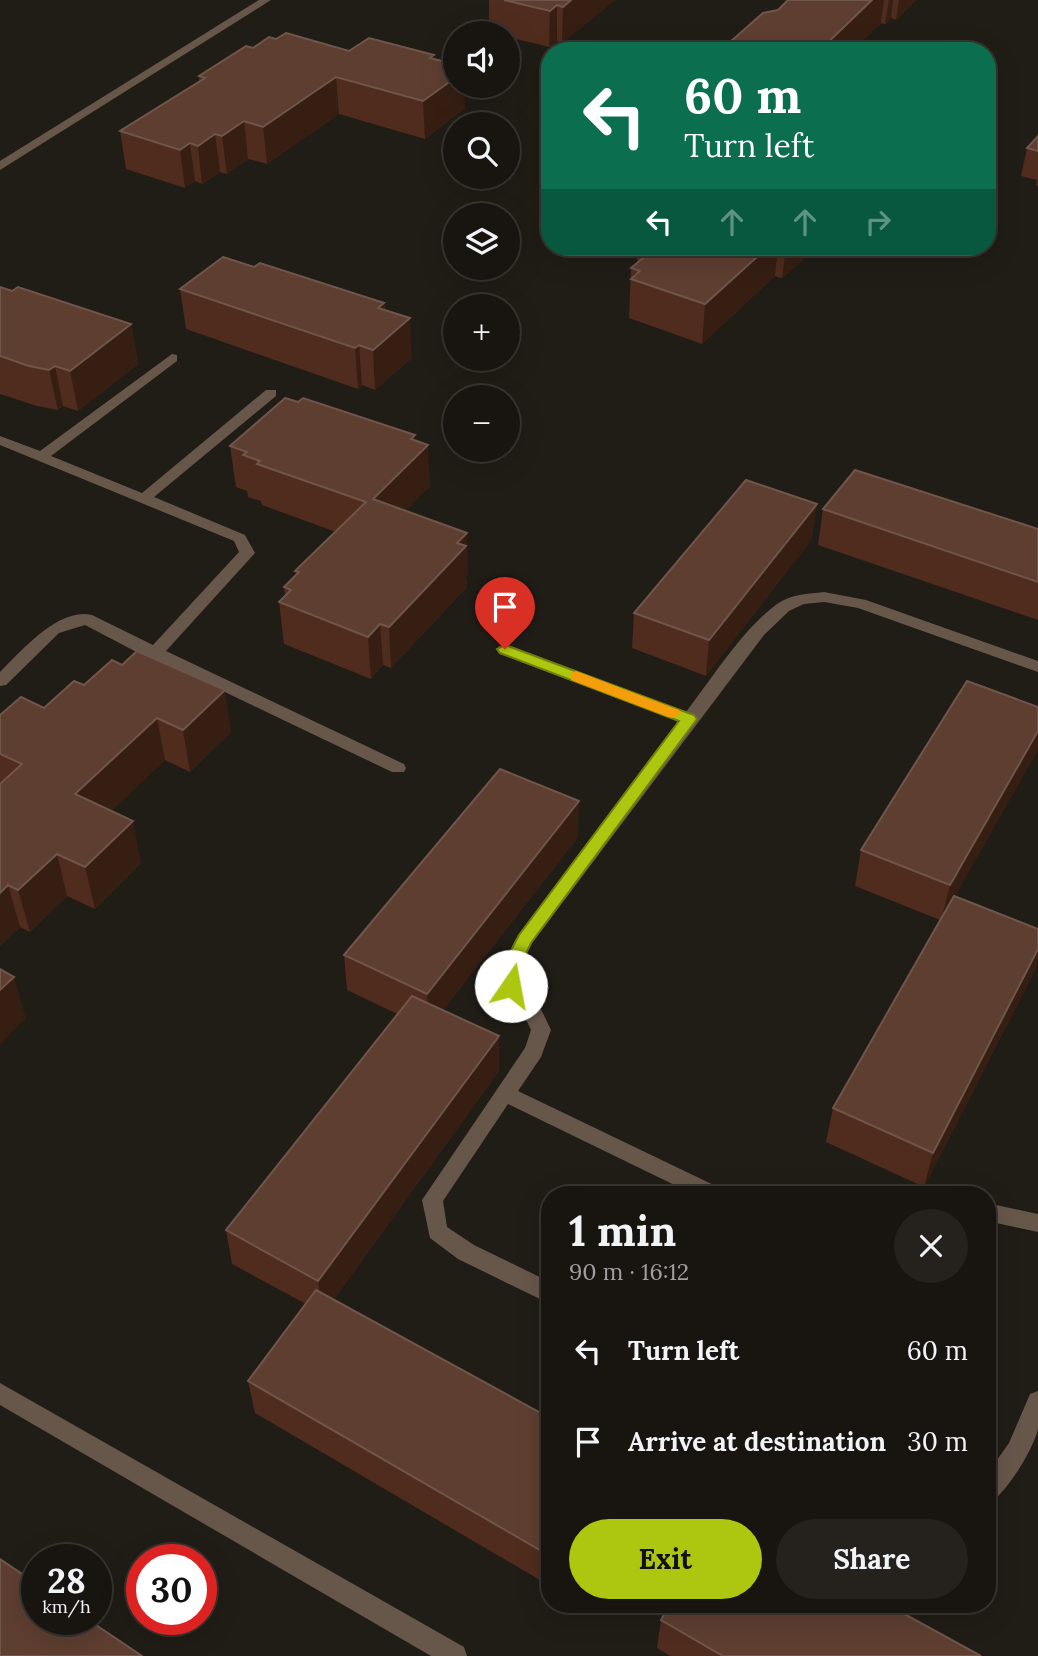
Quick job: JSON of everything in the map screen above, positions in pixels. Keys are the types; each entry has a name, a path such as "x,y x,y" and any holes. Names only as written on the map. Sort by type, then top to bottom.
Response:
{"street":[{"path":"0,166 266,0"},
{"path":"41,457 172,358"},
{"path":"143,499 271,393"},
{"path":"0,440 240,538 247,553 154,654"},
{"path":"541,1289 466,1252 437,1232 432,1200 534,1051 541,1030 532,1010 511,986 512,966 525,939 758,631 784,607 801,599 824,597 861,604 1038,667"},
{"path":"0,681 53,629 86,619 154,654 398,768"},
{"path":"505,649 689,719"},
{"path":"506,1094 696,1186"},
{"path":"996,1214 1038,1223"},
{"path":"0,1392 455,1656"},
{"path":"996,1481 1018,1450 1038,1401"}],"building":[{"path":"504,0 571,0 563,7 557,5 550,11"},
{"path":"788,0 872,0 828,42 730,42 763,13 778,10"},
{"path":"286,33 349,51 369,38 434,55 430,58 443,61 443,87 423,101 336,77 263,127 244,121 222,136 215,134 198,146 190,143 180,150 120,131 205,78 199,76 246,46 253,48 269,37 276,39"},
{"path":"1038,136 1038,151 1027,148"},
{"path":"646,256 758,256 705,304 631,279 640,271 631,268"},
{"path":"223,257 254,267 260,263 384,303 378,308 410,318 373,350 359,345 355,348 180,289"},
{"path":"0,287 12,291 18,287 131,324 70,371 55,366 49,370 29,366 0,356"},
{"path":"285,398 298,402 303,398 415,435 411,439 428,445 373,499 467,533 457,543 466,546 389,627 380,624 368,637 279,602 291,590 284,587 299,572 295,571 366,502 257,464 260,461 243,455 247,452 230,446"},
{"path":"855,470 1038,529 1038,582 823,509"},
{"path":"746,480 817,504 709,640 634,613"},
{"path":"137,651 225,690 183,730 157,718 75,794 133,821 85,867 57,854 18,890 8,885 0,893 0,784 22,764 0,754 0,715 21,697 44,708 74,681 84,685 112,660 122,665"},
{"path":"967,681 1038,707 1038,731 950,885 861,850"},
{"path":"500,769 579,801 427,994 344,955"},
{"path":"954,896 1038,929 1038,949 933,1153 833,1108"},
{"path":"0,969 14,977 0,990"},
{"path":"412,996 499,1036 318,1281 226,1230"},
{"path":"316,1290 541,1413 541,1551 248,1381"},
{"path":"0,1559 21,1573 21,1635 111,1635 142,1656 0,1656"},
{"path":"665,1613 903,1613 981,1656 723,1656 661,1620"}],"slow traffic":[{"path":"576,676 673,713"}],"route":[{"path":"505,649 689,719 525,939 512,966 511,986"}]}
